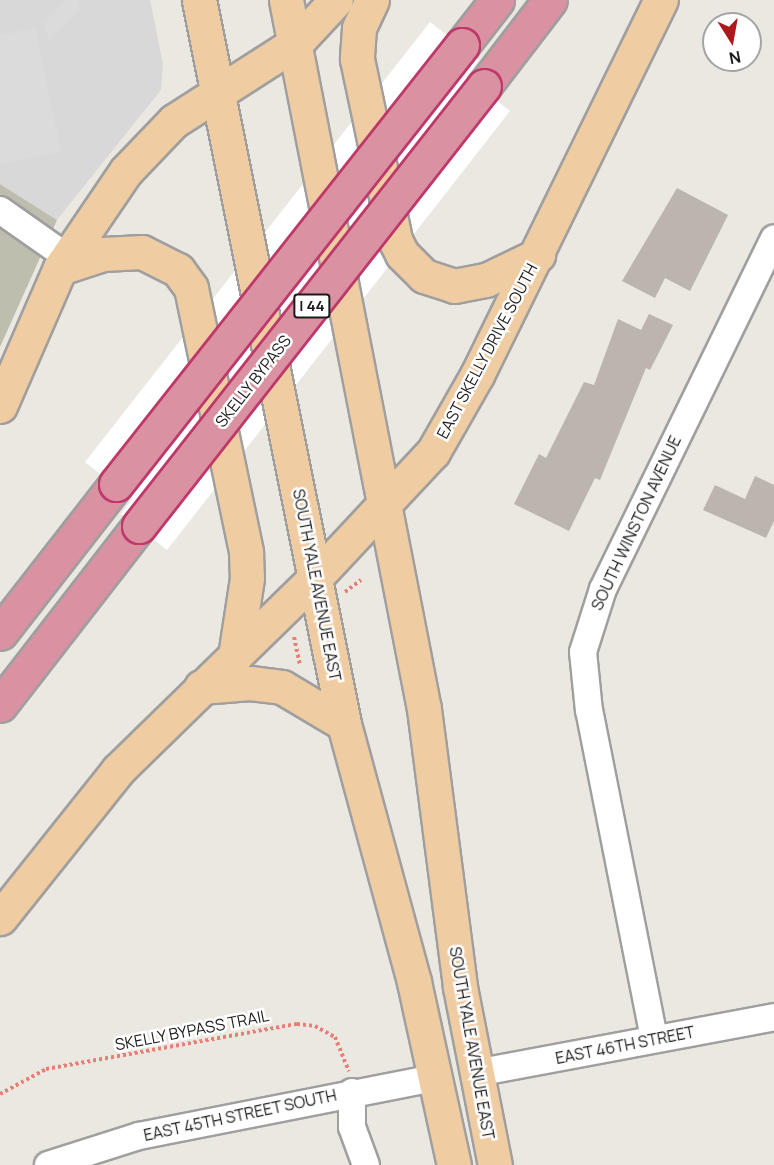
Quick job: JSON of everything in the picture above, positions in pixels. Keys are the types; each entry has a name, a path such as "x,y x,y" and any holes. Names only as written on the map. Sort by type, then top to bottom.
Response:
{"highway":[{"name":"I 44","path":"0,633 497,0"},
{"name":"SKELLY BYPASS","path":"0,705 550,0"}],"main road":[{"name":"SOUTH YALE AVENUE EAST","path":"199,0 217,93 325,588 344,724 435,1078 454,1165"},
{"name":"SOUTH YALE AVENUE EAST","path":"286,0 297,42 433,762 452,936 495,1165"},
{"path":"0,406 63,262 126,171 174,121 297,42 336,0"},
{"path":"372,0 359,28 357,59 395,240 402,254 424,276 454,286 486,280 538,255"},
{"name":"EAST SKELLY DRIVE SOUTH","path":"0,918 118,770 235,656 325,588 385,507 433,452 455,418 538,255 662,0"},
{"path":"63,262 103,254 142,252 161,258 191,288 246,552 247,579 235,656"},
{"path":"201,687 250,682 282,687 344,724"},
{"path":"435,1078 476,1073"}],"street":[{"path":"0,210 63,262"},
{"name":"SOUTH WINSTON AVENUE","path":"654,1038 589,711 583,652 603,590 774,238"},
{"name":"EAST 46TH STREET","path":"476,1073 774,1017"},
{"name":"EAST 45TH STREET SOUTH","path":"48,1165 98,1145 352,1092 435,1078"},
{"path":"352,1092 352,1127 366,1165"}],"path":[{"path":"325,588 361,580"},
{"name":"SOUTH YALE AVENUE EAST","path":"290,628 301,671"},
{"name":"SKELLY BYPASS TRAIL","path":"0,1094 46,1069 297,1024 315,1026 335,1037 352,1092"}],"shaded area":[{"path":"0,0 150,0 163,64 161,90 57,220 0,184"},
{"path":"66,0 78,0 80,10 49,40 43,21"},
{"path":"35,28 61,152 0,164 0,35"},
{"path":"0,184 57,220 0,347"}],"pier":[{"path":"430,22 479,60 466,77 510,111 167,550 121,514 132,499 85,462"}],"building":[{"path":"677,188 728,215 690,291 665,278 655,298 622,281"},
{"path":"649,314 673,325 650,370 646,368 600,480 595,478 569,531 514,504 539,454 546,458 584,382 594,385 618,319 641,330"},
{"path":"755,476 774,485 774,521 766,538 703,510 715,485 745,499"}]}
